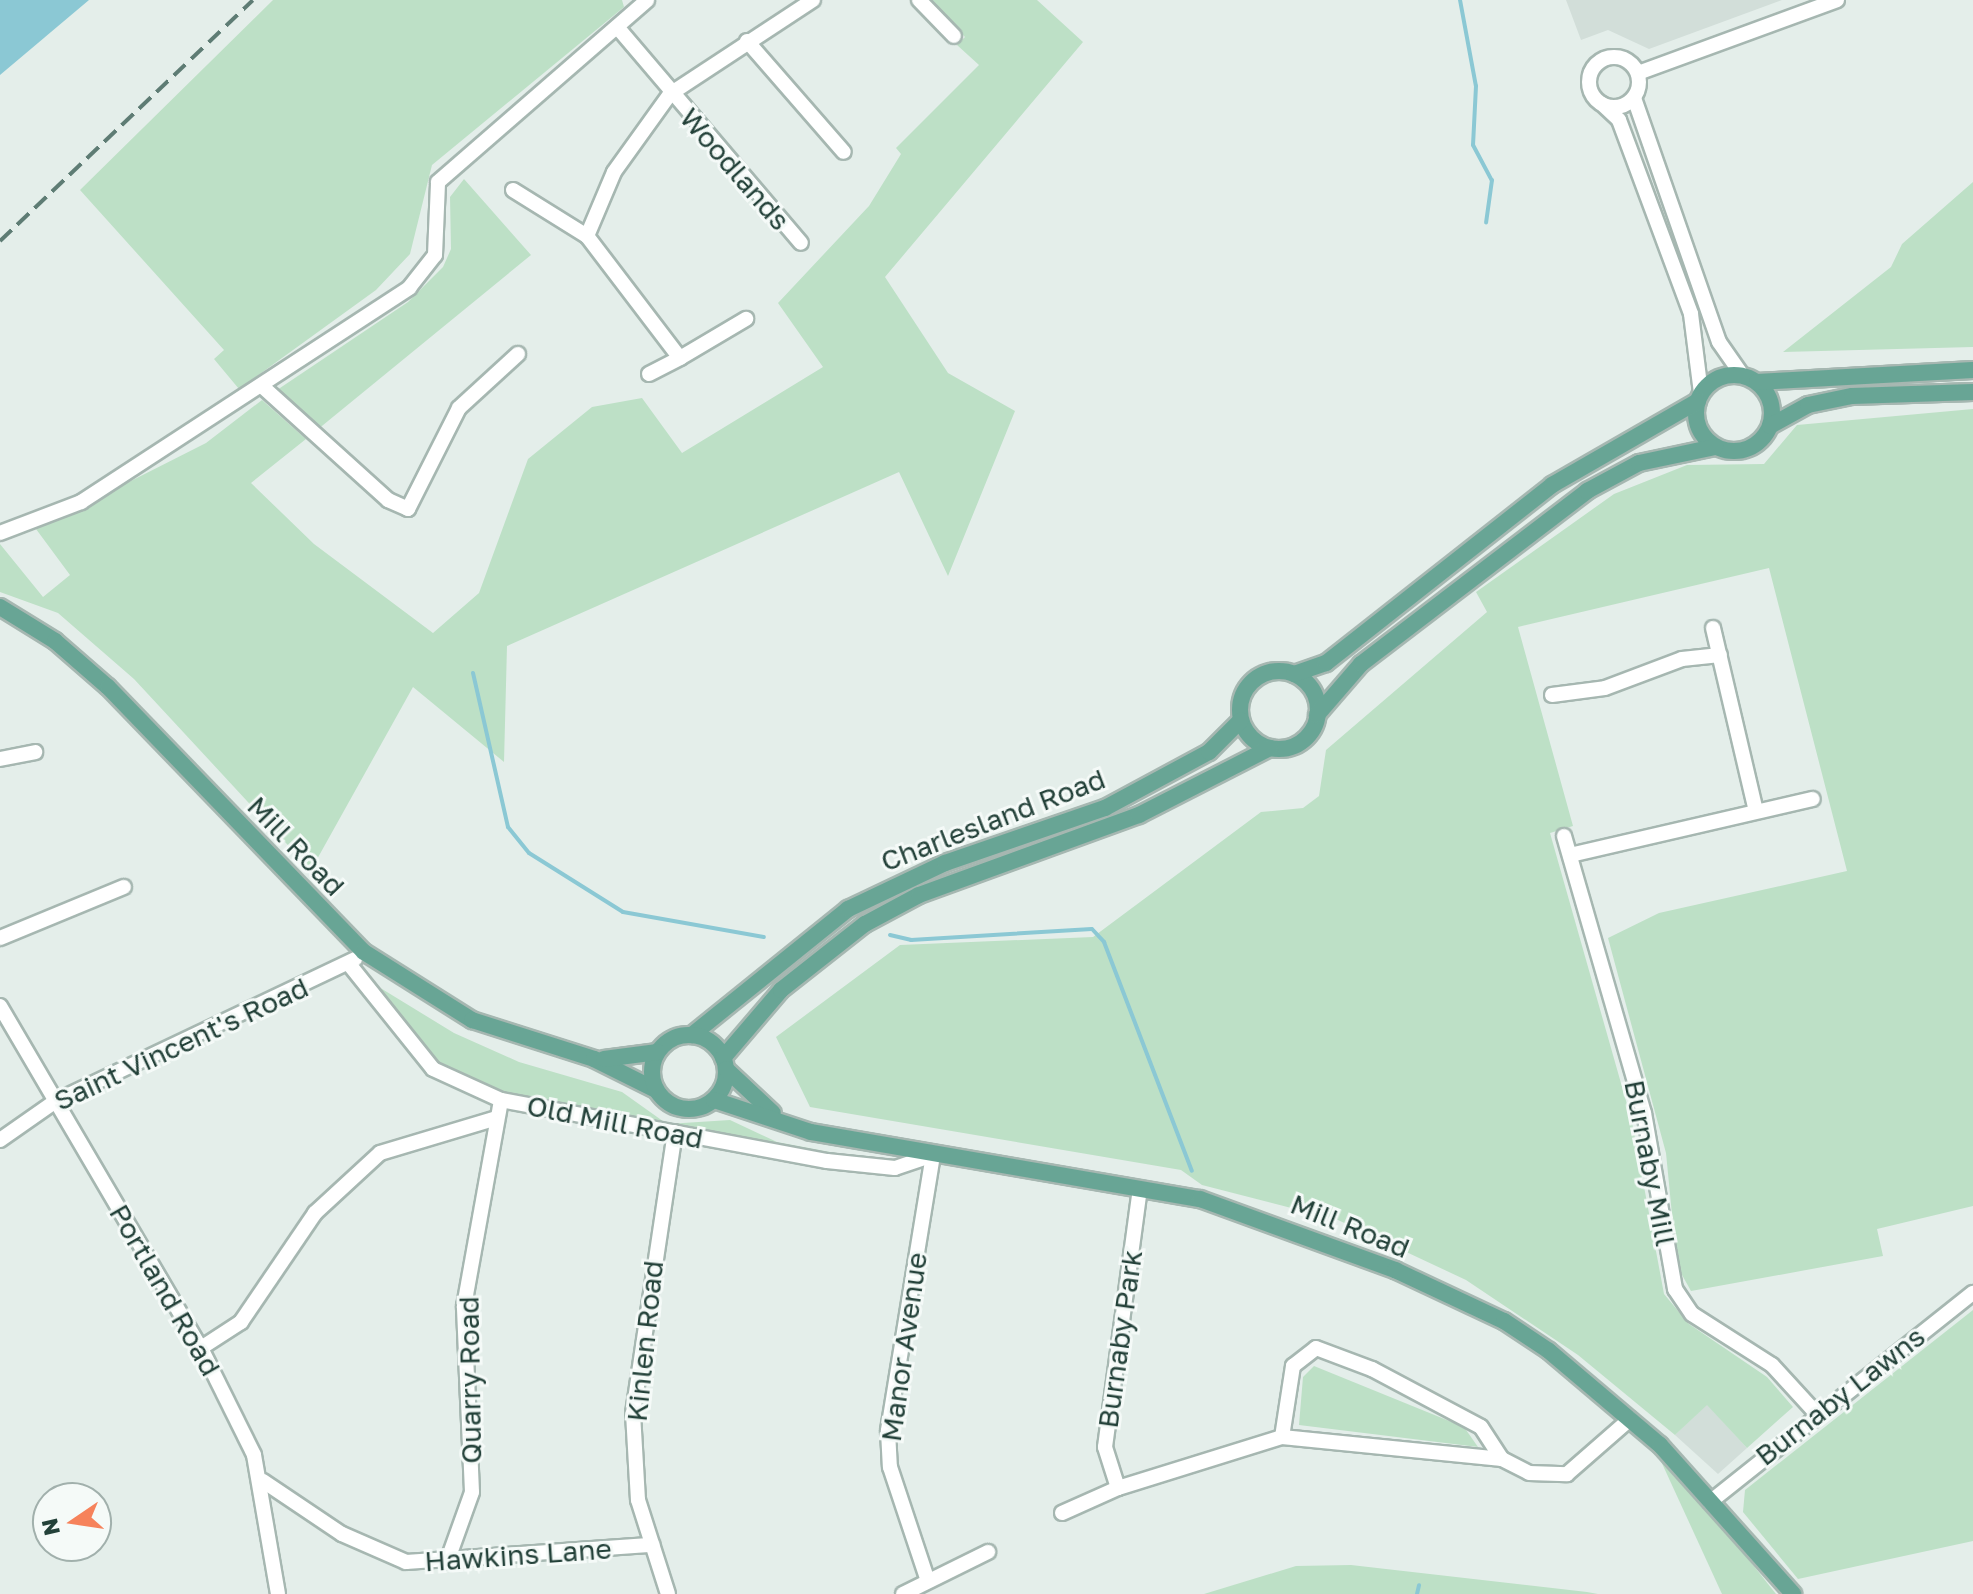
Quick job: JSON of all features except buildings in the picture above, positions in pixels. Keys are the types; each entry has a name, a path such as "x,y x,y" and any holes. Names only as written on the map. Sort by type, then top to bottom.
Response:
{"main road":[{"path":"1973,370 1750,379 1721,377 1699,397 1552,485 1326,663 1294,674 1267,672 1251,682 1241,720 1270,748 1297,744 1317,715 1361,664 1587,491 1639,463 1715,447 1747,449 1770,426 1795,409 1852,396 1973,392"},
{"path":"1750,379 1772,404 1770,426"},
{"path":"1699,397 1698,427 1715,447"},
{"name":"Mill Road","path":"0,607 55,641 108,687 364,952 472,1020 594,1059 656,1090"},
{"path":"1294,674 1311,688 1317,715"},
{"name":"Charlesland Road","path":"692,1035 848,909 945,863 1105,808 1209,752 1241,720"},
{"name":"Charlesland Road","path":"725,1064 781,990 865,924 919,895 1128,820 1270,748"},
{"path":"692,1035 725,1064 714,1100 688,1110 656,1090 658,1052 692,1035"},
{"name":"Mill Road","path":"594,1059 658,1052"},
{"name":"Mill Road","path":"725,1064 781,1119"},
{"name":"Mill Road","path":"714,1100 781,1119 811,1132 1140,1189 1292,1229 1504,1321 1630,1419 1793,1594"}],"street":[{"path":"0,533 81,502 263,387 409,288 435,255 438,182 647,0"},
{"name":"Woodlands","path":"587,236 621,161 670,94 813,0"},
{"path":"919,0 954,36"},
{"path":"1638,73 1837,0"},
{"name":"Woodlands","path":"618,28 670,94 801,243"},
{"path":"747,41 844,152"},
{"path":"1638,73 1620,57 1597,63 1589,84 1602,104 1619,120 1691,314 1699,397"},
{"path":"1638,73 1634,98 1705,306 1750,379"},
{"path":"1602,104 1619,107 1634,98"},
{"path":"513,190 587,236 680,358"},
{"path":"649,374 746,319"},
{"path":"263,387 388,500 408,509 459,408 518,354"},
{"path":"1713,628 1755,807"},
{"path":"1552,695 1605,688 1682,659 1720,655"},
{"path":"0,759 35,752"},
{"path":"1570,855 1755,807 1813,799"},
{"name":"Burnaby Mill","path":"1564,836 1644,1113 1675,1289 1692,1314 1772,1365 1815,1412"},
{"path":"0,938 124,887"},
{"name":"Saint Vincent's Road","path":"0,1140 56,1101 349,964 364,952"},
{"name":"Old Mill Road","path":"349,964 433,1069 501,1100 895,1168 933,1155"},
{"name":"Portland Road","path":"0,1006 201,1348 263,1481 278,1594"},
{"name":"Quarry Road","path":"447,1562 472,1492 464,1306 501,1100"},
{"path":"201,1348 241,1322 315,1213 380,1153 497,1118"},
{"name":"Kinlen Road","path":"668,1594 638,1500 633,1413 675,1132"},
{"name":"Manor Avenue","path":"928,1581 890,1467 888,1431 933,1155"},
{"name":"Burnaby Park","path":"1118,1488 1105,1447 1140,1189"},
{"name":"Burnaby Lawns","path":"1710,1502 1815,1412 1973,1293"},
{"path":"1282,1437 1293,1366 1316,1348 1372,1369 1481,1427 1502,1459"},
{"path":"1062,1513 1118,1488 1282,1437 1502,1459 1529,1473 1567,1474 1630,1419"},
{"name":"Hawkins Lane","path":"263,1481 368,1548 406,1562 447,1562 652,1545"},
{"path":"903,1594 988,1552"}],"shaded area":[{"path":"1566,0 1782,0 1649,49 1608,30 1581,40"},
{"path":"1707,1404 1747,1448 1718,1474 1675,1435"}],"green space":[{"path":"273,0 622,0 624,7 432,165 410,254 376,290 239,389 214,359 224,350 80,190"},
{"path":"928,0 1037,0 1083,42 885,277 948,373 1015,411 948,576 899,472 507,646 504,762 413,687 311,870 134,679 58,613 0,592 0,544 43,597 70,575 36,529 206,443 262,400 306,439 251,483 314,544 433,633 479,593 528,459 592,407 642,398 682,453 823,367 778,303 869,206 901,154 896,148 979,65 957,45 965,37"},
{"path":"464,179 531,255 317,430 277,390 408,302 443,267 451,249 450,197"},
{"path":"1973,182 1973,347 1783,352 1891,267 1902,244"},
{"path":"1973,409 1973,1206 1877,1229 1883,1256 1691,1291 1677,1266 1666,1153 1608,938 1659,913 1847,871 1769,568 1518,627 1573,826 1550,833 1632,1122 1664,1294 1689,1324 1767,1377 1793,1407 1747,1448 1707,1405 1675,1435 1578,1355 1466,1280 1338,1220 1202,1185 1181,1170 810,1107 776,1037 900,945 1093,937 1261,812 1303,808 1319,796 1326,750 1487,612 1476,592 1614,494 1687,465 1764,464 1797,425"},
{"path":"369,981 454,1033 519,1062 622,1092 667,1124 730,1120 777,1142 878,1161 836,1160 475,1086 436,1065"},
{"path":"1973,1310 1973,1541 1798,1579 1743,1512 1745,1490"},
{"path":"1314,1366 1464,1427 1478,1447 1299,1425 1303,1377"},
{"path":"1660,1459 1711,1512 1776,1594 1722,1594"},
{"path":"1351,1565 1598,1594 1204,1594 1296,1566"}],"water":[{"path":"0,0 89,0 0,75"}],"waterway":[{"path":"1460,0 1476,86 1473,145 1492,180 1486,223"},
{"path":"473,673 508,827 529,853 623,912 764,937"},
{"path":"890,935 911,940 1092,929 1104,942 1192,1171"},
{"path":"1417,1594 1419,1585"}],"railway":[{"path":"0,241 253,0"}]}
